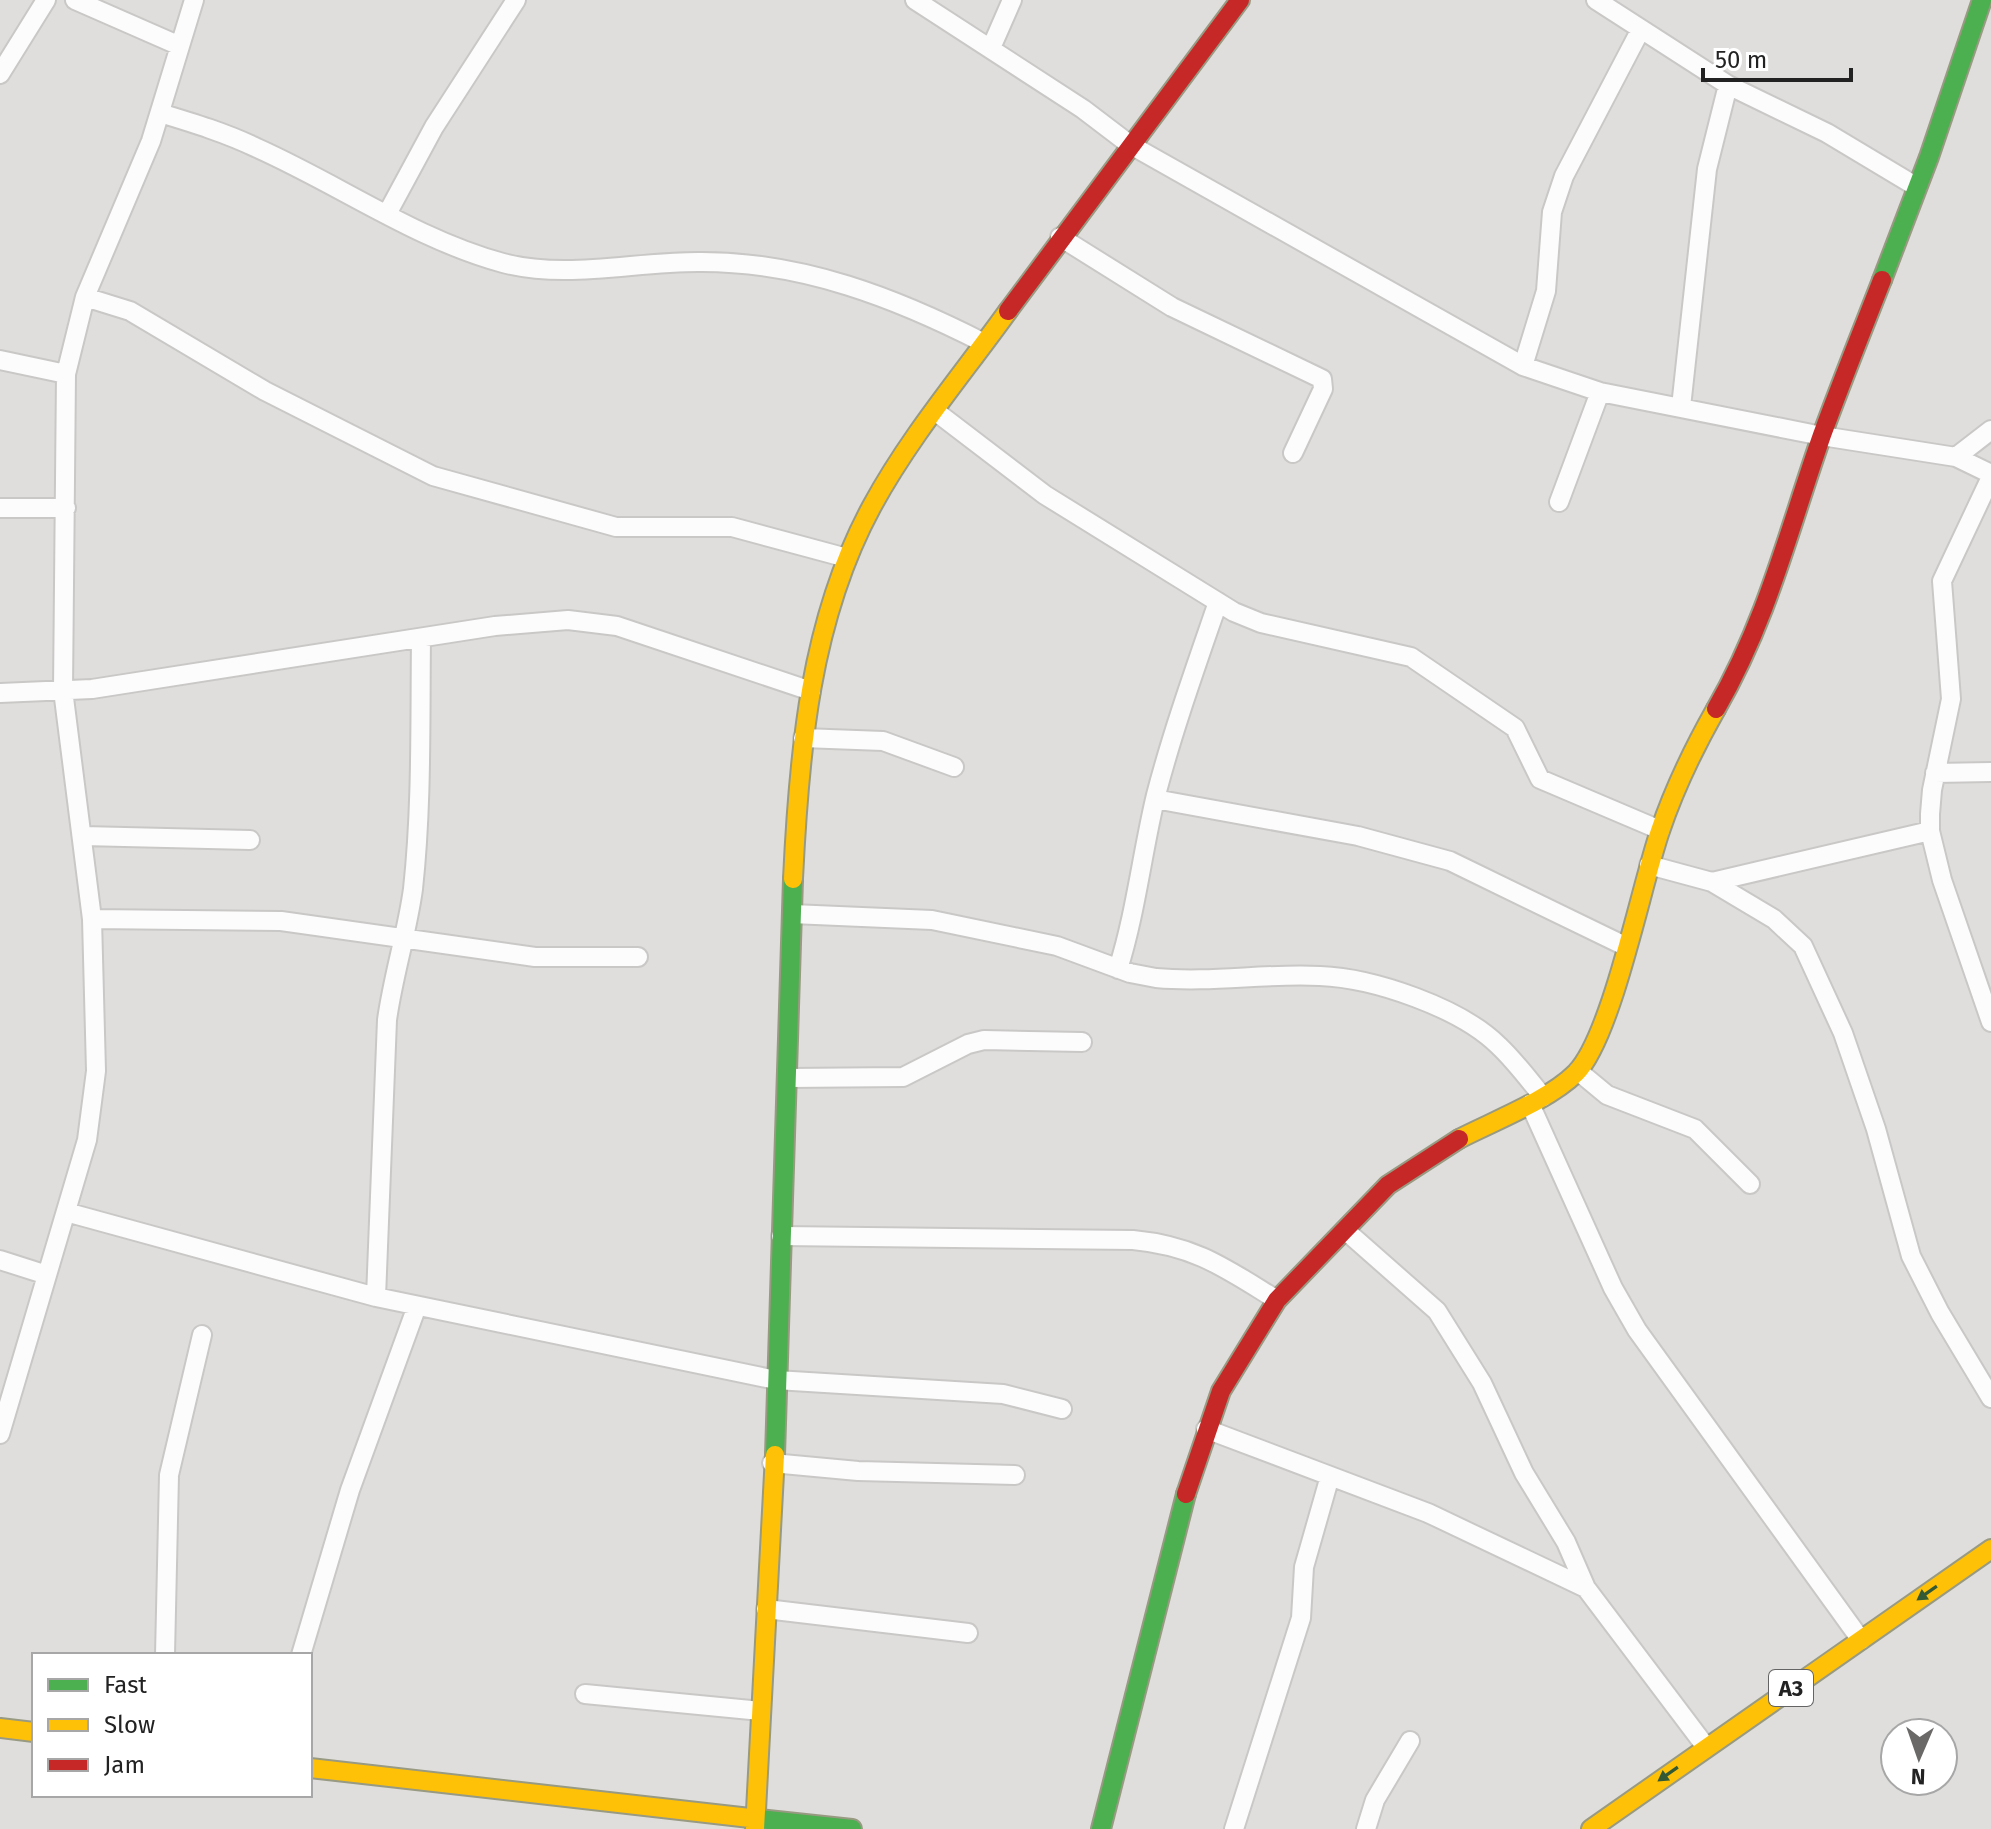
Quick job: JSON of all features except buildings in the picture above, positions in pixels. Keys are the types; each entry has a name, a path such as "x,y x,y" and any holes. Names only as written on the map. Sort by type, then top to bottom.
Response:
{"main road":[{"path":"755,1823 776,1380 792,914 803,738 822,627 847,558 894,469 1060,237 1240,0"},
{"path":"1101,1829 1187,1490 1206,1429 1221,1391 1277,1300 1388,1185 1457,1140 1536,1100 1578,1071 1599,1034 1660,830 1693,749 1736,674 1775,585 1822,436 1917,187 1982,0"},
{"name":"A3","path":"1591,1829 1991,1549"},
{"path":"0,1728 32,1732"},
{"path":"312,1768 755,1823 852,1829"}],"street":[{"path":"1,72 46,0"},
{"path":"75,0 180,46"},
{"path":"0,1434 87,1140 96,1071 92,919 63,690 66,374 85,297 160,113 194,0"},
{"path":"387,214 434,127 516,0"},
{"path":"915,0 991,48 1129,144 1523,366 1600,392 1822,436 1956,457 1991,476 1942,581 1951,699 1935,773 1930,831 1942,880 1991,1022"},
{"path":"991,48 1012,0"},
{"path":"1596,0 1728,85 1827,133 1917,187"},
{"path":"1523,366 1546,291 1552,212 1564,176 1641,29"},
{"path":"1681,407 1707,169 1728,85"},
{"path":"160,113 257,148 436,241 506,263 556,271 701,262 770,266 873,292 984,343"},
{"path":"1060,237 1172,307 1322,379 1323,389 1293,453"},
{"path":"85,297 130,311 265,391 433,476 616,527 724,526 847,558"},
{"path":"0,360 66,374"},
{"path":"1559,502 1600,392"},
{"path":"935,411 1045,495 1218,602 1261,623 1411,657 1515,728 1540,779 1660,830"},
{"path":"1956,457 1991,430"},
{"path":"0,508 66,508"},
{"path":"1118,969 1136,908 1155,799 1174,730 1218,602"},
{"path":"0,693 63,690 495,626 568,620 617,626 811,691"},
{"path":"376,1297 387,1020 393,980 405,937 418,832 421,639"},
{"path":"803,738 883,741 954,767"},
{"path":"1935,773 1991,772"},
{"path":"1155,799 1358,836 1450,861 1625,946"},
{"path":"1712,882 1930,831"},
{"path":"83,836 250,840"},
{"path":"1649,865 1712,882 1774,919 1803,946 1843,1033 1876,1129 1911,1256 1940,1313 1991,1398"},
{"path":"792,914 932,920 1057,946 1118,969 1184,981 1321,976 1369,984 1427,1003 1465,1021 1498,1045 1536,1100 1613,1288 1637,1330 1861,1640"},
{"path":"92,919 281,921 535,957 638,957"},
{"path":"788,1078 903,1077 968,1044 984,1040 1082,1042"},
{"path":"1578,1071 1607,1095 1695,1129 1750,1184"},
{"path":"66,1212 376,1297 776,1380 1003,1394 1062,1409"},
{"path":"1345,1230 1437,1311 1482,1383 1524,1473 1566,1542 1586,1588 1706,1747"},
{"path":"781,1236 1118,1239 1169,1243 1201,1254 1277,1300"},
{"path":"0,1260 47,1275"},
{"path":"302,1653 350,1490 417,1306"},
{"path":"165,1653 169,1475 202,1335"},
{"path":"1206,1429 1442,1519 1586,1588"},
{"path":"772,1463 902,1474 1015,1475"},
{"path":"1234,1829 1301,1618 1304,1567 1330,1476"},
{"path":"766,1609 968,1633"},
{"path":"585,1694 761,1711"},
{"path":"1366,1829 1375,1800 1410,1741"}],"shaded area":[{"path":"0,0 1991,0 1991,1829 0,1829"}],"traffic: fast":[{"path":"1882,280 1929,157 1982,0"},
{"path":"775,1455 793,879"},
{"path":"1101,1829 1186,1494"},
{"path":"750,1818 852,1829"}],"traffic: slow":[{"path":"793,879 799,783 812,688 821,641 851,550 872,506 903,455 1008,311"},
{"path":"1459,1139 1565,1083 1589,1054 1613,995 1666,815 1685,769 1716,709"},
{"path":"755,1829 775,1455"},
{"path":"1591,1829 1991,1549"},
{"path":"0,1728 32,1732"},
{"path":"312,1768 750,1818"}],"traffic: jam":[{"path":"1008,311 1240,0"},
{"path":"1716,709 1763,608 1822,435 1882,280"},
{"path":"1186,1494 1221,1391 1277,1300 1388,1185 1459,1139"}]}
